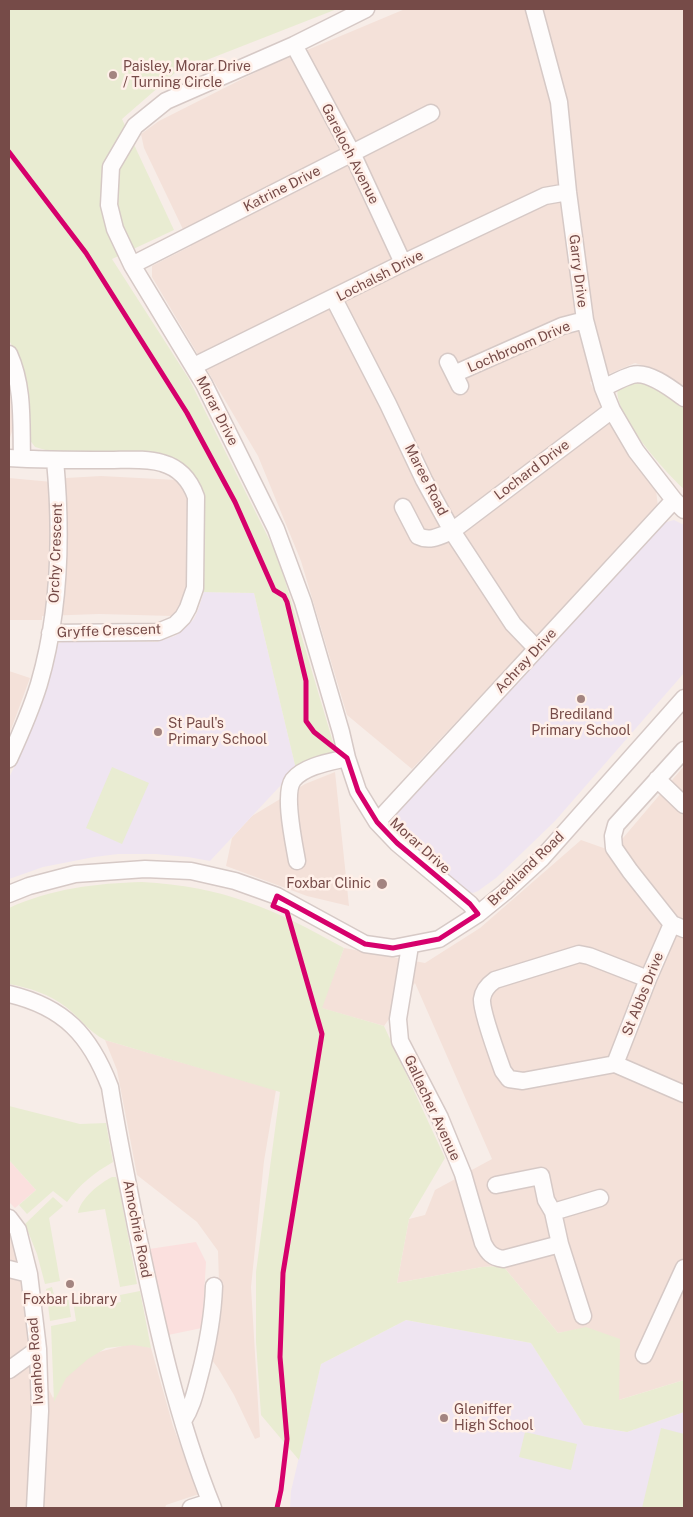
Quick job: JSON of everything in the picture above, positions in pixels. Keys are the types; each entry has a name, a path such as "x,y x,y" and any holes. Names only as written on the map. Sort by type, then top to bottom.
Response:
{"street":[{"name":"Morar Drive","path":"366,9 294,46 166,101 135,126 110,167 109,205 115,229 132,265 204,384 276,529 303,602 358,791 377,822 397,842 470,904 478,914"},
{"name":"Garry Drive","path":"534,9 559,102 584,320 603,388 612,410 636,451 679,505"},
{"name":"Gareloch Avenue","path":"294,46 352,153 403,263"},
{"name":"Katrine Drive","path":"132,265 431,113"},
{"name":"Lochalsh Drive","path":"194,366 334,299 403,263 545,196 568,192"},
{"name":"Maree Road","path":"334,299 388,404 424,480 452,531 513,624 537,649"},
{"name":"Lochbroom Drive","path":"454,374 562,326 584,320"},
{"path":"9,354 20,392 15,458"},
{"path":"603,388 633,374 646,374 671,388 684,398"},
{"name":"Lochard Drive","path":"403,507 418,536 429,540 452,531 612,410"},
{"name":"Gryffe Crescent","path":"15,458 146,460 162,462 177,469 185,476 194,490 196,501 195,588 183,617 167,630 148,633 50,633"},
{"name":"Orchy Crescent","path":"9,759 39,683 50,633 57,586 59,530 55,460"},
{"name":"Achray Drive","path":"377,822 537,649 679,505"},
{"name":"Brediland Road","path":"9,894 29,886 75,874 145,869 191,871 235,881 277,896 365,944 393,948 439,939 478,914 506,892 542,858 684,698"},
{"path":"678,927 630,871 614,848 613,836 616,825 684,750"},
{"path":"297,861 289,800 289,788 293,779 305,771 347,758"},
{"path":"657,778 684,806"},
{"name":"St Abbs Drive","path":"615,1064 648,979 678,927"},
{"name":"Gallacher Avenue","path":"410,946 398,1019 400,1041 440,1118 463,1174 487,1251 494,1258 503,1259 560,1244"},
{"path":"648,979 589,956 579,954 495,980 484,991 482,1006 503,1071 509,1079 523,1081 615,1064 684,1094"},
{"name":"Amochrie Road","path":"9,994 42,1004 65,1017 86,1040 101,1063 110,1087 153,1310 182,1421 212,1505"},
{"path":"496,1185 541,1176 546,1200 553,1212 560,1244 583,1316"},
{"path":"553,1212 600,1198"},
{"name":"Ivanhoe Road","path":"9,1218 18,1230 29,1274 38,1349 40,1410 35,1508"},
{"path":"644,1355 684,1268"},
{"path":"9,1269 29,1274"},
{"path":"182,1421 190,1410 206,1351 214,1286"},
{"path":"9,1370 38,1349"},
{"path":"191,1508 212,1505"}],"shaded area":[{"path":"405,9 684,9 684,386 653,369 635,363 590,382 617,436 656,490 658,507 412,769 347,715 301,561 258,456 152,277 152,266 191,246 144,148 141,134 159,121 262,69"},
{"path":"9,375 13,428 9,441"},
{"path":"101,476 177,480 183,487 188,498 186,590 182,604 173,616 99,614 42,616 42,620 9,620 9,478 63,483 66,478"},
{"name":"Brediland Primary School","path":"674,520 684,525 684,673 555,821 496,878 478,891 473,893 465,891 399,830 395,818 402,804 663,523"},
{"name":"St Paul's Primary School","path":"204,592 254,593 296,769 210,861 156,854 118,854 43,867 9,879 9,778 20,755 37,709 54,647 63,641 71,640 157,642 175,636 194,619"},
{"path":"9,671 30,678 9,735"},
{"path":"684,766 684,1380 619,1400 586,1328 558,1333 503,1266 482,1267 397,1283 409,1219 425,1215 435,1190 492,1159 415,983 384,1026 321,1008 344,948 425,963 480,928 581,840 612,851"},
{"path":"335,772 349,906 307,896 226,866 232,838 252,816 305,784"},
{"path":"105,1040 276,1090 264,1161 251,1287 260,1437 255,1439 234,1395 211,1359 219,1282 218,1251 197,1222 137,1175 117,1070"},
{"path":"9,1160 36,1190 15,1208 9,1202"},
{"path":"9,1220 18,1230 29,1349 53,1398 65,1376 91,1354 134,1343 151,1348 173,1426 199,1494 166,1505 165,1508 9,1508"},
{"path":"196,1242 206,1262 202,1328 168,1335 149,1249"},
{"name":"Gleniffer High School","path":"406,1320 531,1343 584,1425 627,1432 684,1412 684,1508 290,1508 291,1491 321,1364"}],"green space":[{"path":"9,9 337,9 176,72 122,119 174,230 112,259 189,379 278,557 335,749 332,754 296,769 254,593 200,592 198,487 139,453 49,451 35,447 29,439 24,370 9,340"},
{"path":"632,379 662,390 684,406 684,489 653,456 631,426 623,411 618,398 618,387"},
{"path":"112,767 149,783 122,844 86,828"},
{"path":"142,882 171,884 223,894 271,911 344,948 322,1008 384,1026 445,1158 409,1219 397,1283 482,1267 503,1266 558,1333 586,1327 620,1339 619,1400 684,1380 684,1412 627,1432 584,1425 531,1343 406,1320 321,1364 299,1460 261,1415 256,1342 256,1272 280,1092 105,1040 53,998 9,984 9,908 41,896 74,888"},
{"path":"9,1106 80,1124 106,1123 113,1162 88,1179 67,1202 53,1191 27,1214 19,1205 36,1190 9,1160"},
{"path":"112,1177 116,1177 118,1182 137,1284 120,1287 105,1209 78,1213 86,1197 96,1187"},
{"path":"53,1197 63,1206 49,1218 60,1281 45,1284 37,1254 25,1224"},
{"path":"52,1287 55,1299 68,1297 71,1317 50,1321 46,1289"},
{"path":"140,1291 151,1348 133,1345 106,1348 88,1359 66,1378 54,1402 51,1326 76,1321 73,1301 91,1298 93,1307 121,1302 120,1295"},
{"path":"661,1428 684,1434 684,1508 642,1508"},
{"path":"525,1432 577,1444 571,1470 519,1457"}],"cycle path":[{"path":"9,152 86,253 187,413 235,502 274,590 284,596 287,602 306,681 306,721 314,732 347,758 358,791 377,822 397,843 470,904 478,914 439,939 393,948 365,944 277,896 273,906 287,912 322,1034 283,1273 280,1357 287,1439 277,1508"}],"place":[{"name":"Paisley, Morar Drive / Turning Circle","path":"113,75"},
{"name":"Brediland Primary School","path":"581,699"},
{"name":"St Paul's Primary School","path":"158,732"},
{"name":"Foxbar Clinic","path":"382,884"},
{"name":"Foxbar Library","path":"70,1284"},
{"name":"Gleniffer High School","path":"444,1418"}]}
